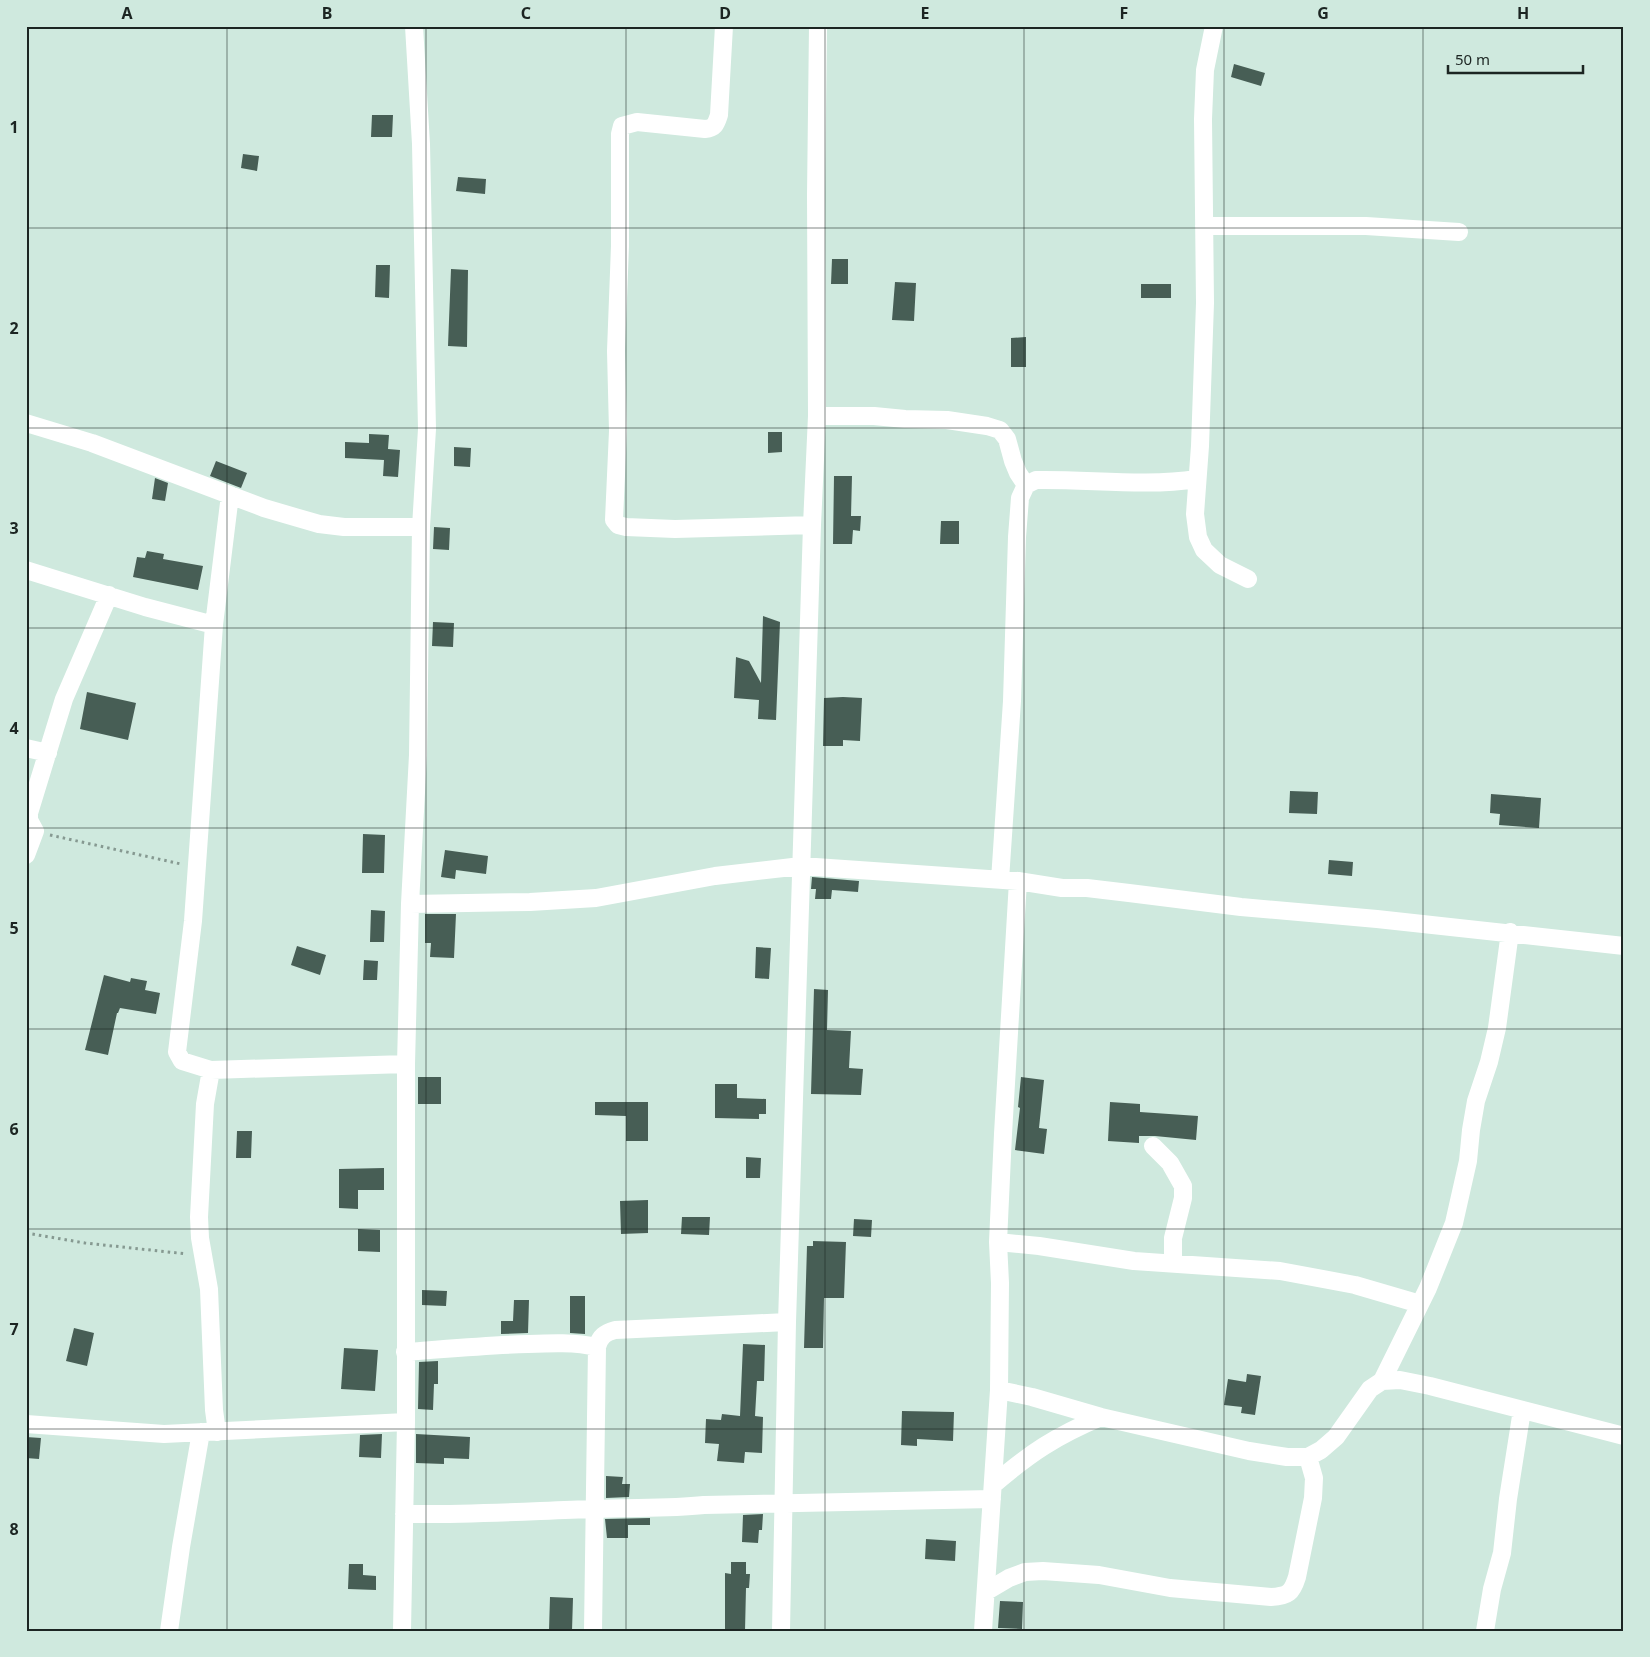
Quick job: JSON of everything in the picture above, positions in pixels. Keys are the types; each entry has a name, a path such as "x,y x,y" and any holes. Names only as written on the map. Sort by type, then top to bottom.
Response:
{"street":[{"path":"402,1631 406,1422 406,1064 410,904 418,754 421,527 427,429 421,144 414,26"},
{"path":"724,26 719,116 715,125 712,128 705,129 637,122 622,126 620,134 620,246 616,351 618,431 614,520 618,525 626,527 675,529 812,525"},
{"path":"781,1631 786,1322 817,416 816,195 818,26"},
{"path":"1214,26 1205,70 1202,158 1205,303 1201,427 1195,514 1198,537 1204,550 1220,565 1248,578"},
{"path":"1204,226 1366,226 1459,232"},
{"path":"817,416 874,416 947,420 987,426 1000,430 1007,439 1013,461 1026,485"},
{"path":"26,423 92,443 230,496 318,524 344,527 421,527"},
{"path":"1000,880 1013,679 1017,537 1020,498 1026,485 1036,480 1150,483 1198,479"},
{"path":"230,496 214,625 193,921 177,1052 182,1061 210,1070 406,1064"},
{"path":"26,570 187,619 214,625"},
{"path":"26,855 35,831 29,820 29,813 64,699 109,595"},
{"path":"26,748 48,753"},
{"path":"410,904 530,902 596,898 715,876 801,866 1018,881 1062,888 1087,888 1240,908 1510,932 1624,946"},
{"path":"983,1631 987,1591 998,1390 1000,1283 998,1242 1018,881"},
{"path":"998,1390 1032,1397 1101,1417 1249,1451 1287,1457 1308,1457 1321,1450 1336,1438 1370,1389 1382,1381 1428,1288 1454,1223 1468,1161 1470,1130 1476,1101 1489,1062 1497,1028 1510,932"},
{"path":"169,1631 181,1547 214,1410 209,1289 198,1217 204,1104 210,1070"},
{"path":"1154,1146 1170,1163 1183,1186 1180,1212 1173,1238 1173,1264"},
{"path":"998,1242 1039,1246 1134,1261 1280,1271 1355,1285 1420,1304"},
{"path":"593,1631 597,1347 599,1340 605,1333 615,1330 786,1322"},
{"path":"405,1352 494,1345 556,1343 584,1344 597,1347"},
{"path":"1382,1381 1400,1380 1430,1386 1624,1436"},
{"path":"1486,1631 1492,1589 1502,1553 1508,1499 1522,1410"},
{"path":"404,1514 469,1514 665,1508 704,1505 784,1504 992,1492 1033,1452 1053,1439 1101,1417"},
{"path":"26,1424 142,1434 406,1422"},
{"path":"987,1591 1009,1578 1024,1572 1043,1571 1099,1575 1170,1588 1271,1597 1283,1596 1293,1590 1297,1577 1313,1498 1314,1478 1308,1457"}],"path":[{"path":"35,831 196,868"},
{"path":"26,1233 85,1244 203,1255"}],"building":[{"path":"1234,64 1265,73 1261,86 1231,77"},
{"path":"372,115 393,115 392,137 371,137"},
{"path":"243,154 259,156 257,171 241,168"},
{"path":"458,177 486,179 485,194 456,191"},
{"path":"832,259 848,259 848,284 831,284"},
{"path":"376,265 390,265 389,298 375,297"},
{"path":"451,269 468,270 467,347 448,346"},
{"path":"895,282 916,283 914,321 892,320"},
{"path":"1141,284 1171,284 1171,298 1141,298"},
{"path":"1026,337 1026,367 1011,367 1011,338"},
{"path":"768,432 782,432 782,452 768,453"},
{"path":"369,434 389,435 388,449 400,450 398,477 383,476 384,460 345,458 345,442 369,443"},
{"path":"454,447 471,448 470,467 454,466"},
{"path":"216,461 247,473 241,488 210,476"},
{"path":"834,476 852,476 851,516 861,516 860,531 853,530 852,544 833,544"},
{"path":"155,478 168,483 165,501 152,499"},
{"path":"941,521 959,521 959,544 940,544"},
{"path":"434,527 450,528 449,550 433,549"},
{"path":"147,551 164,554 163,559 203,566 198,590 133,577 137,557 145,558"},
{"path":"763,616 780,622 776,720 758,719 759,700 734,698 736,657 749,661 761,683"},
{"path":"433,622 454,623 453,647 432,646"},
{"path":"87,692 136,703 128,740 80,729"},
{"path":"824,698 862,698 860,741 843,740 843,746 823,746"},
{"path":"1290,791 1318,792 1317,814 1289,813"},
{"path":"1491,794 1541,798 1539,828 1499,825 1500,814 1490,813"},
{"path":"363,834 385,835 384,873 362,873"},
{"path":"445,850 488,856 486,874 456,870 455,879 441,877"},
{"path":"1329,860 1353,862 1352,876 1328,874"},
{"path":"812,877 859,881 858,892 832,890 831,899 815,899 816,889 811,889"},
{"path":"371,910 385,911 384,942 370,942"},
{"path":"425,914 456,914 454,958 430,957 431,943 425,943"},
{"path":"297,946 326,955 320,975 291,965"},
{"path":"756,947 771,948 769,979 755,978"},
{"path":"364,960 378,961 377,980 363,980"},
{"path":"104,975 130,982 131,978 147,981 145,990 160,993 156,1014 120,1008 117,1013 108,1055 85,1050"},
{"path":"814,989 828,990 827,1030 851,1031 849,1068 863,1069 861,1095 811,1094"},
{"path":"418,1077 441,1077 441,1104 418,1104"},
{"path":"1021,1077 1044,1080 1039,1128 1047,1129 1044,1154 1015,1150 1020,1108 1018,1107"},
{"path":"715,1084 737,1084 737,1098 766,1099 766,1114 759,1114 759,1119 715,1118"},
{"path":"595,1102 648,1102 648,1141 626,1141 626,1116 595,1115"},
{"path":"1110,1102 1140,1104 1140,1112 1198,1116 1196,1140 1139,1136 1139,1143 1108,1141"},
{"path":"237,1131 252,1131 251,1158 236,1158"},
{"path":"746,1157 761,1158 760,1178 746,1178"},
{"path":"384,1168 384,1190 358,1190 358,1209 339,1208 339,1169"},
{"path":"648,1200 648,1233 621,1234 620,1201"},
{"path":"682,1217 710,1217 709,1235 681,1234"},
{"path":"854,1219 872,1220 871,1237 853,1236"},
{"path":"358,1229 380,1230 380,1252 358,1251"},
{"path":"813,1241 846,1242 844,1298 824,1298 823,1348 804,1348 807,1246 813,1246"},
{"path":"422,1290 447,1291 446,1306 422,1305"},
{"path":"570,1296 585,1296 585,1334 570,1333"},
{"path":"514,1300 529,1300 528,1333 501,1334 501,1321 513,1321"},
{"path":"74,1328 94,1333 87,1366 66,1361"},
{"path":"743,1344 765,1345 764,1381 757,1381 755,1416 763,1417 762,1453 745,1452 744,1463 717,1461 719,1444 705,1443 706,1419 721,1420 722,1414 740,1416"},
{"path":"344,1348 378,1350 375,1391 341,1389"},
{"path":"438,1361 438,1384 434,1384 433,1410 418,1409 419,1362"},
{"path":"1247,1374 1261,1376 1255,1415 1241,1413 1242,1407 1224,1405 1228,1379 1246,1382"},
{"path":"902,1411 954,1412 953,1441 917,1439 917,1446 901,1445"},
{"path":"382,1434 381,1458 359,1457 360,1435"},
{"path":"416,1434 470,1437 469,1459 444,1458 444,1464 416,1463"},
{"path":"26,1437 41,1438 39,1459 26,1458"},
{"path":"606,1476 623,1477 622,1484 630,1484 629,1497 606,1498"},
{"path":"763,1514 762,1530 759,1530 758,1543 742,1542 743,1515"},
{"path":"650,1518 650,1525 628,1525 628,1538 607,1538 605,1519"},
{"path":"926,1539 956,1541 955,1561 925,1559"},
{"path":"731,1562 746,1562 746,1574 750,1574 749,1588 746,1588 745,1631 725,1631 725,1573 731,1574"},
{"path":"349,1564 363,1564 363,1575 376,1576 376,1590 348,1589"},
{"path":"550,1597 573,1598 572,1631 549,1631"},
{"path":"1000,1601 1023,1602 1022,1629 998,1628"}]}
